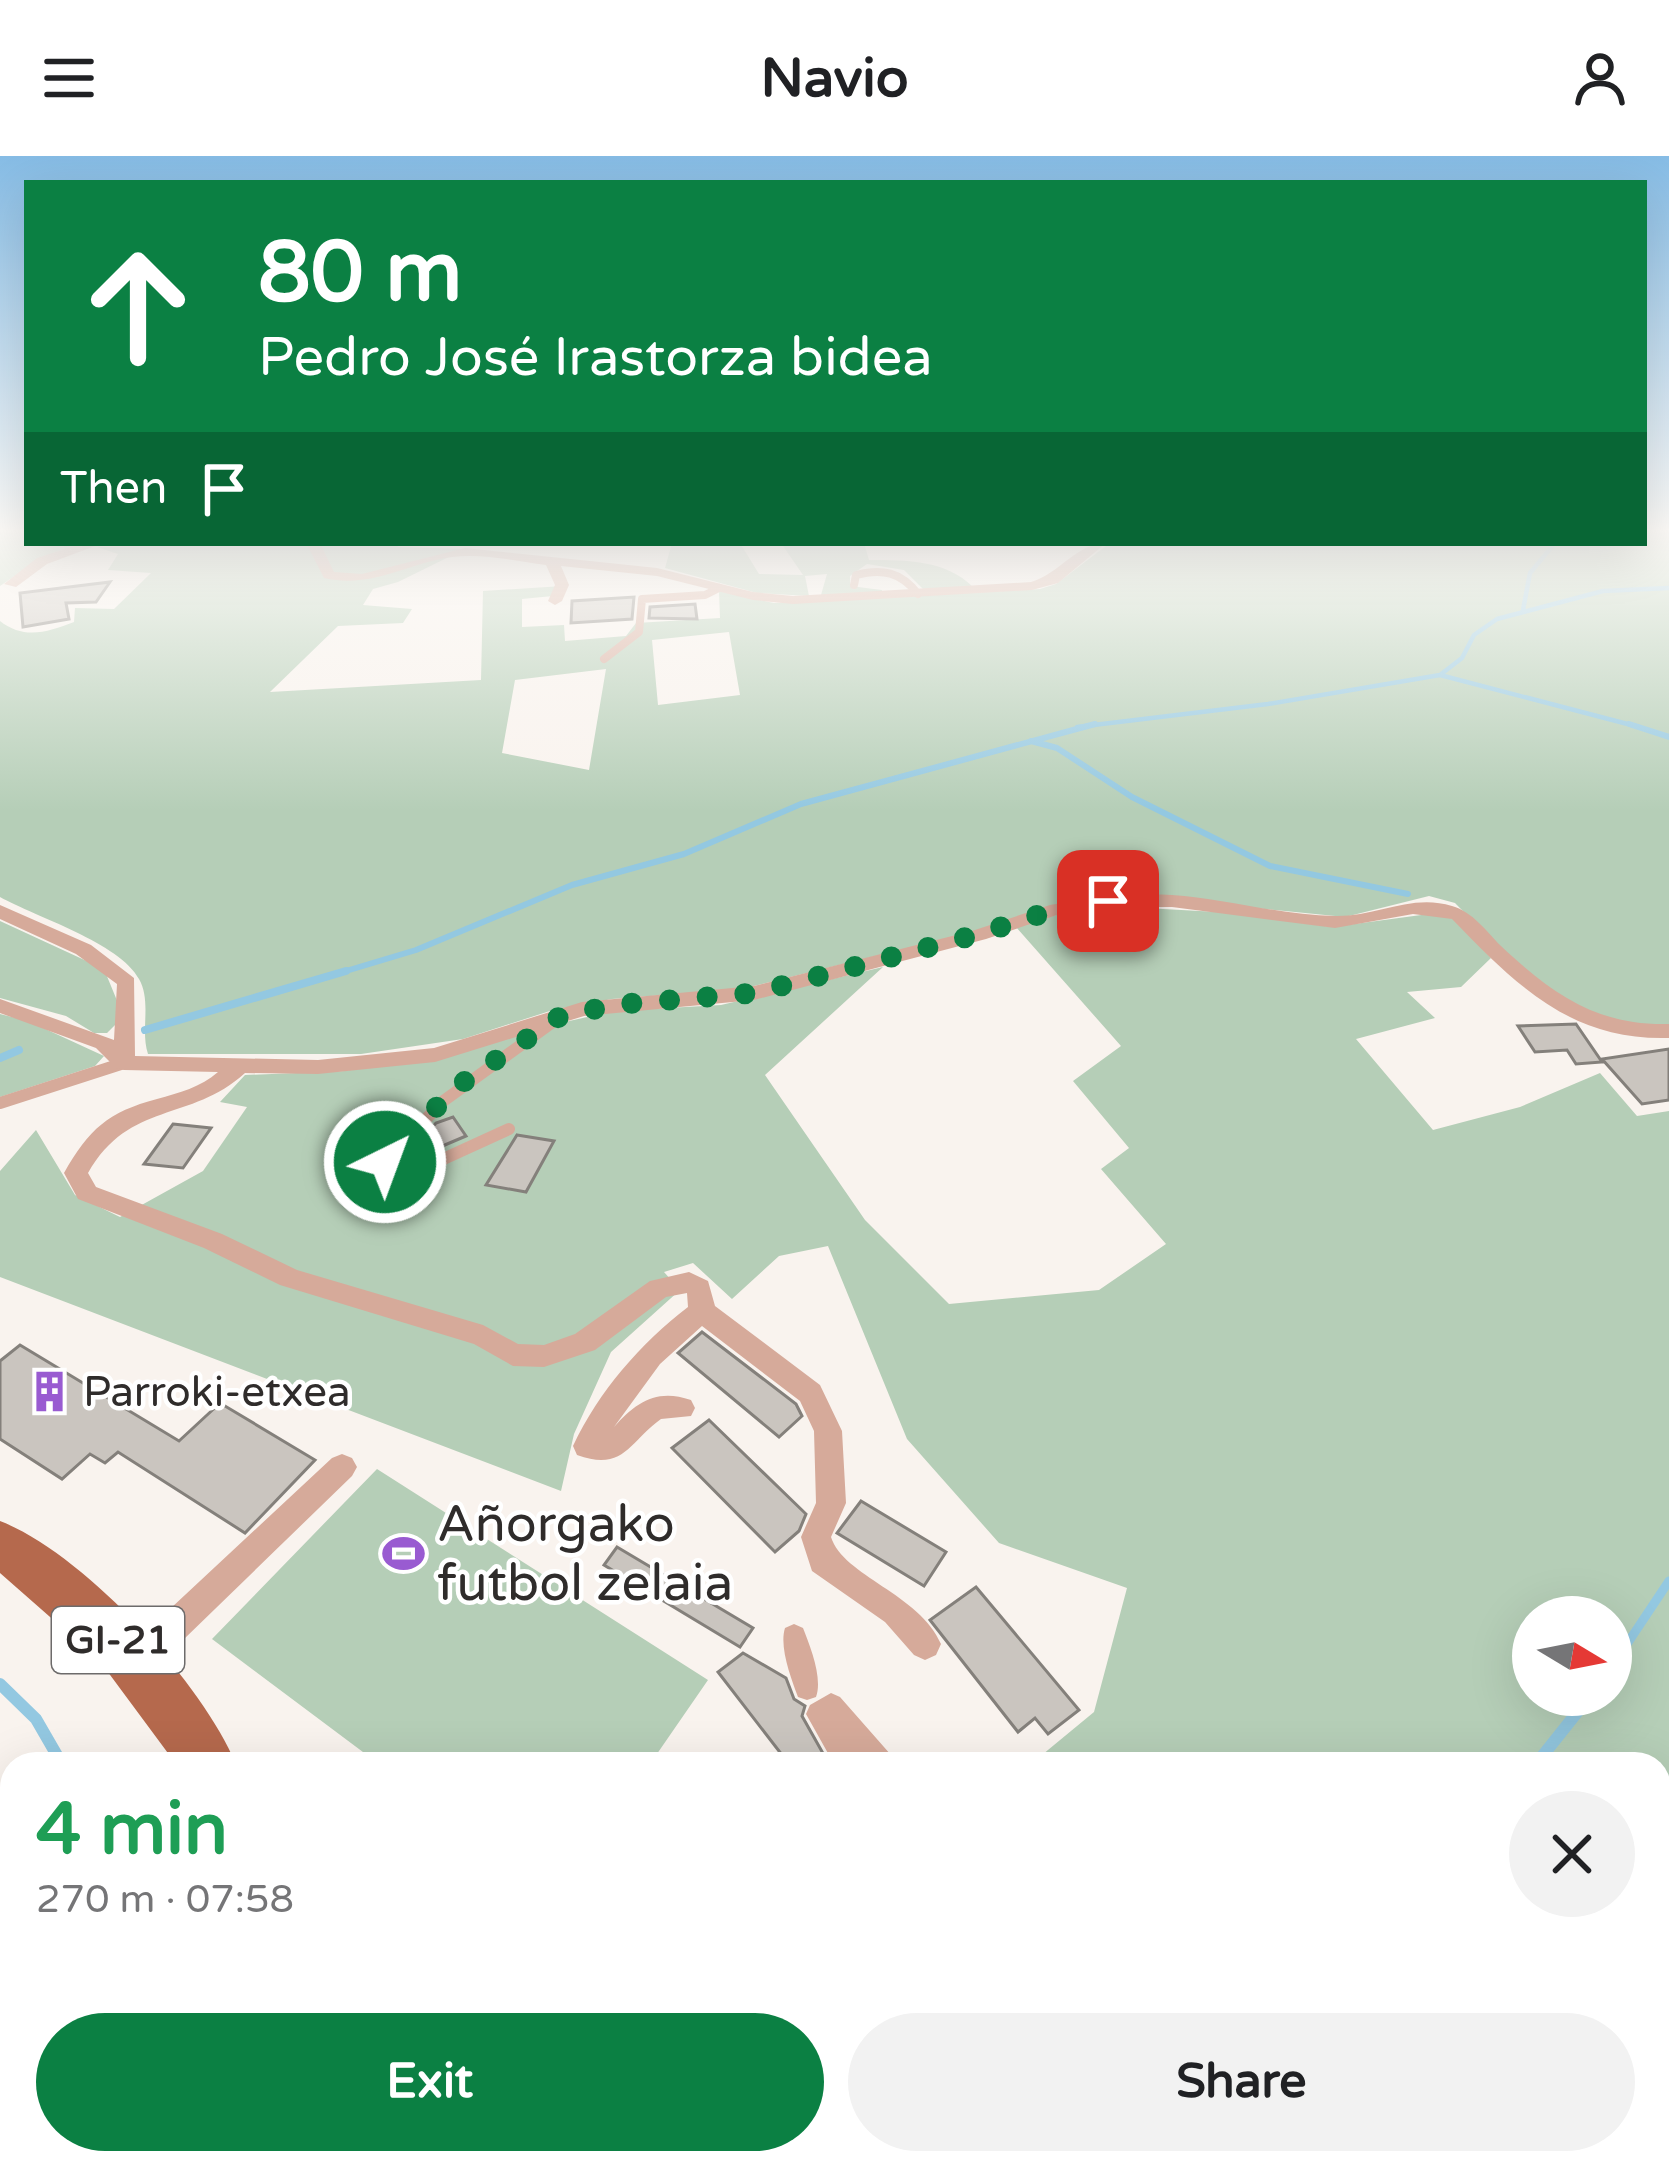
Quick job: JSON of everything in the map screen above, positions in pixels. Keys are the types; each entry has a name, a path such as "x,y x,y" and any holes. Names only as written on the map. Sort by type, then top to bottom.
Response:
{"main road":[{"name":"GI-21","path":"0,1544 50,1577 138,1661 200,1752"}],"street":[{"path":"0,1006 104,1043 124,1063 318,1067 435,1055 562,1015 623,1004 754,993 1057,909 1108,901 1172,902 1335,922 1420,906 1442,907 1459,916 1552,1002 1603,1025 1669,1031"},
{"path":"0,911 82,948 112,966 127,983 124,1063"},
{"path":"238,1067 222,1087 148,1106 105,1131 85,1153 76,1173 87,1193 213,1241 290,1278 483,1336 513,1355 544,1357 585,1342 658,1288 689,1282 699,1288 702,1311 810,1393 827,1431 831,1503 816,1537 823,1561 896,1611 926,1644"},
{"path":"681,1408 670,1404 649,1409 613,1447 587,1446 624,1382 657,1344 702,1311"},
{"path":"138,1661 342,1467"},
{"path":"794,1636 807,1688"},
{"path":"842,1752 819,1714 832,1706 872,1752"}],"lane":[{"path":"604,659 639,632 640,623"},
{"path":"509,1129 404,1178 390,1176 385,1162 403,1138 465,1081 562,1015"},
{"path":"0,1102 124,1063"}],"green space":[{"path":"0,623 36,632 71,623 399,623 338,626 270,692 481,680 482,623 564,625 565,641 626,636 636,623 1669,623 1669,1026 1615,1023 1570,1005 1504,953 1455,903 1429,896 1345,917 1116,894 1073,899 973,932 742,989 612,999 553,1010 463,1039 361,1054 148,1054 143,988 129,966 96,943 0,897","holes":["729,632 740,695 658,705 652,640","606,669 589,770 502,753 515,680"]},
{"path":"1108,906 1218,912 1332,927 1436,913 1456,920 1491,958 1461,987 1407,992 1435,1018 1356,1039 1433,1130 1520,1107 1600,1073 1637,1116 1669,1111 1669,1752 1046,1752 1094,1712 1127,1588 999,1543 907,1439 828,1246 779,1256 732,1299 693,1263 664,1272 680,1290 611,1352 574,1434 561,1491 0,1277 0,1171 36,1130 75,1195 120,1217 203,1171 247,1107 220,1102 245,1075 345,1071 614,1011 721,1005 883,967 765,1075 865,1220 949,1304 1099,1290 1166,1244 1101,1169 1129,1148 1073,1081 1121,1046 1016,927 1076,909"},
{"path":"0,921 104,969 118,1003 116,1024 107,1033 94,1033 66,1016 0,998"},
{"path":"0,1014 28,1021 104,1056 95,1066 0,1097"},
{"name":"Añorgako futbol zelaia","path":"377,1469 708,1680 658,1752 363,1752 212,1639"}],"building":[{"path":"1576,1024 1602,1062 1576,1064 1567,1050 1535,1052 1518,1026"},
{"path":"1669,1049 1669,1100 1642,1104 1602,1059"},
{"path":"453,1117 466,1136 426,1153 419,1142 436,1123"},
{"path":"173,1124 211,1128 183,1168 144,1164"},
{"path":"517,1135 554,1141 526,1192 486,1185"},
{"path":"702,1332 796,1404 802,1416 779,1437 678,1353"},
{"path":"20,1345 179,1441 220,1403 315,1460 245,1533 118,1452 105,1463 90,1454 62,1479 0,1439 0,1361"},
{"path":"709,1420 806,1514 799,1531 775,1552 672,1448"},
{"path":"861,1501 946,1552 924,1586 837,1533"},
{"path":"617,1547 753,1628 740,1647 604,1565"},
{"path":"976,1587 1079,1710 1048,1734 1035,1718 1018,1732 930,1620"},
{"path":"743,1653 786,1678 794,1699 805,1706 802,1716 822,1752 780,1752 718,1672"}],"waterway":[{"path":"1440,675 1462,658 1474,635 1491,623"},
{"path":"1090,725 1268,704 1440,675"},
{"path":"1440,675 1635,726"},
{"path":"1090,725 1095,724"},
{"path":"1629,724 1635,726"},
{"path":"1032,741 1090,725"},
{"path":"1077,727 1090,725"},
{"path":"1635,726 1639,727"},
{"path":"1635,726 1669,737"},
{"path":"346,971 416,950 572,885 684,854 801,804 1032,741"},
{"path":"1032,741 1057,748 1132,797 1270,866 1408,894"},
{"path":"145,1030 346,971"},
{"path":"336,974 346,971"},
{"path":"0,1058 19,1050"},
{"path":"1632,1636 1669,1581"},
{"path":"0,1684 36,1719 55,1752"},
{"path":"1546,1752 1574,1716"}],"place":[{"name":"Parroki-etxea","path":"49,1392"},
{"name":"Añorgako futbol zelaia","path":"403,1554"}],"route":[{"path":"385,1162 403,1138 465,1081 562,1015 623,1004 754,993 1057,909 1108,901"}]}
